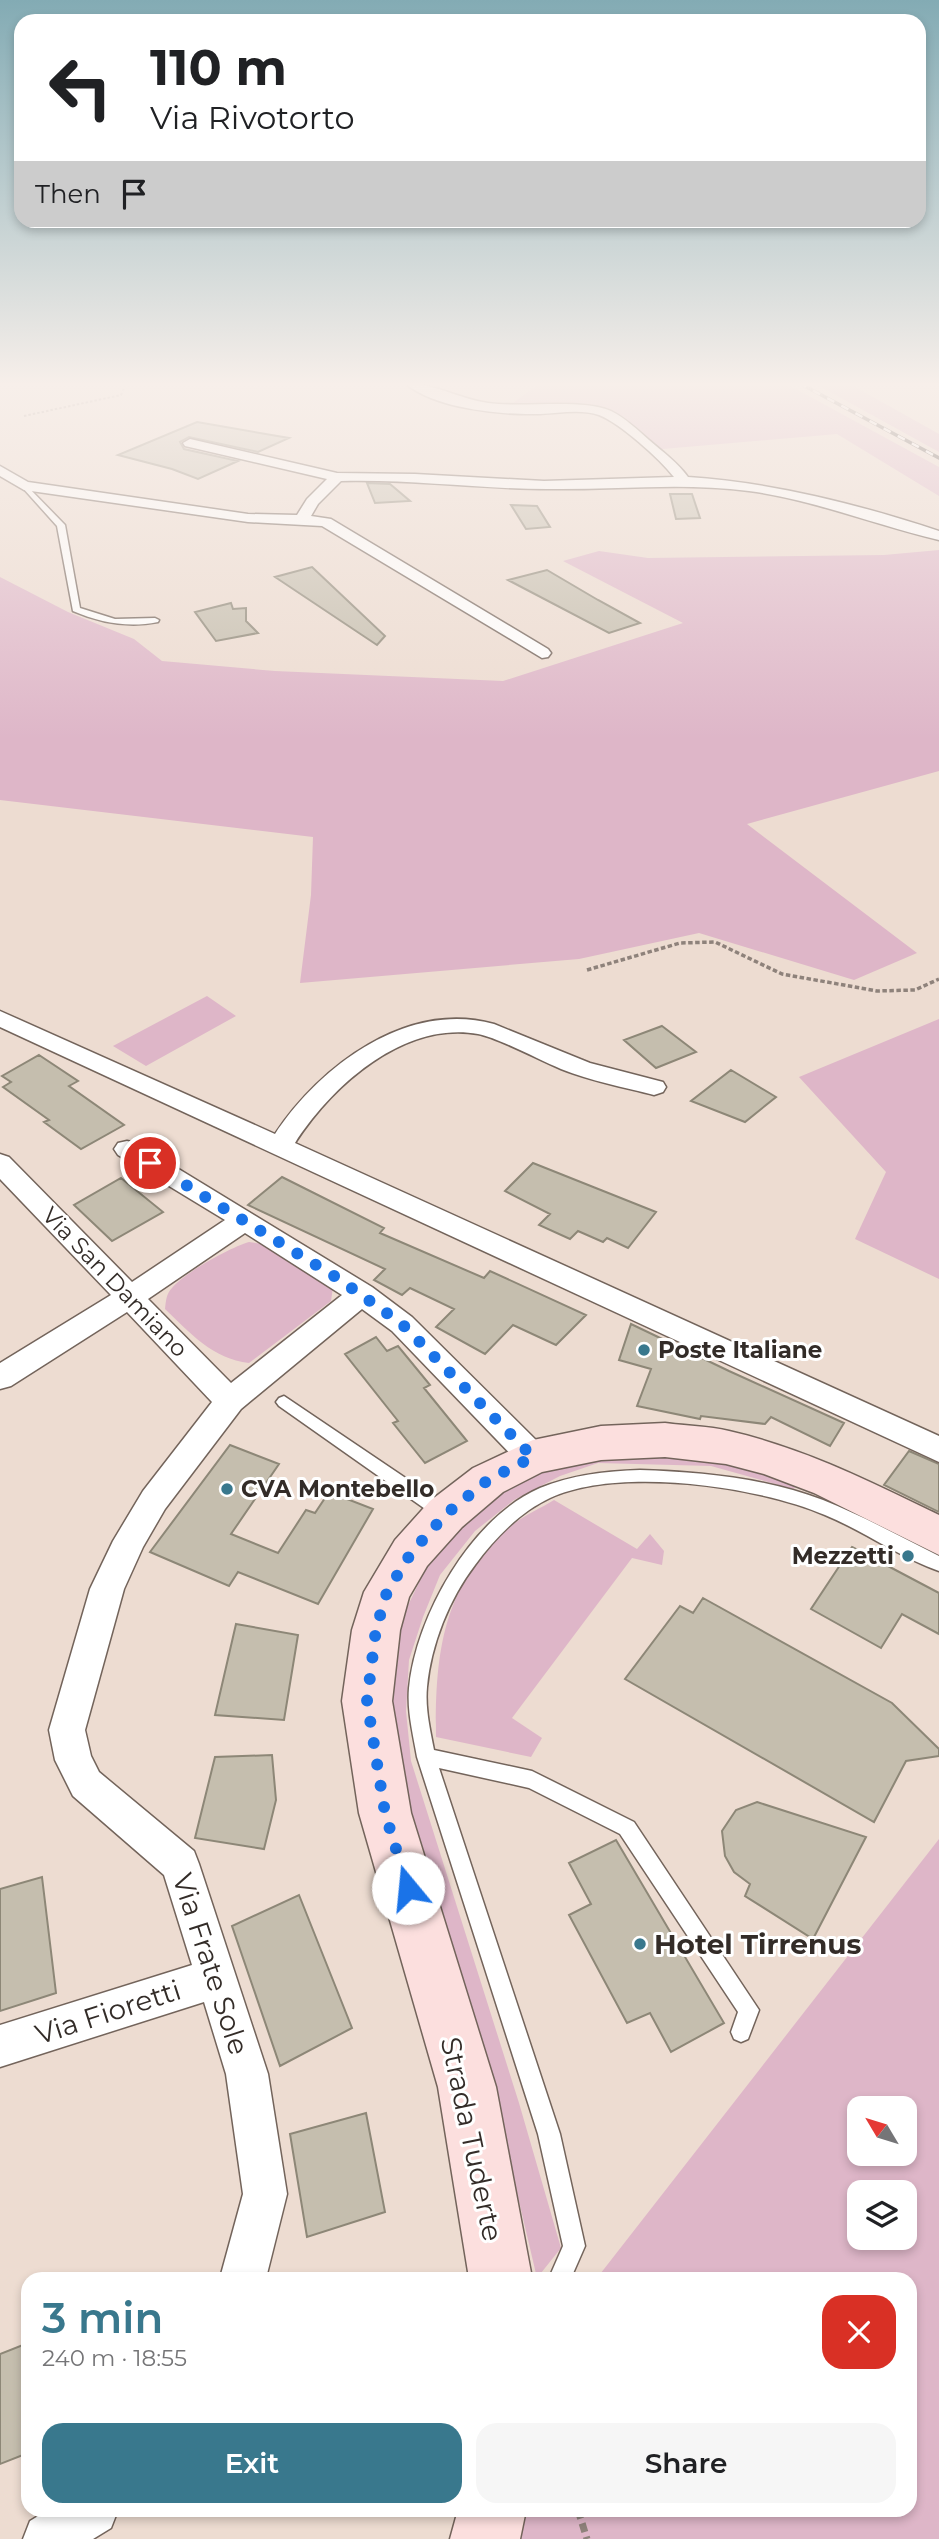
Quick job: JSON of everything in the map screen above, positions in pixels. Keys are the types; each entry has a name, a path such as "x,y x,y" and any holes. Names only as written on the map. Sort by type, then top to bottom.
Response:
{"main road":[{"name":"Strada Tuderte","path":"499,2272 467,2087 385,1813 367,1701 376,1629 387,1592 411,1553 446,1514 488,1480 533,1457 601,1443 666,1440 737,1450 772,1459 822,1492 917,1534"},
{"path":"485,2539 490,2517"}],"street":[{"path":"132,501 248,518 282,520 303,517 327,522 542,653"},
{"path":"303,517 313,501"},
{"path":"818,501 888,519 939,536"},
{"path":"0,1018 939,1450"},
{"path":"280,1147 292,1125 318,1094 345,1070 381,1045 440,1028 480,1027 592,1072 654,1087"},
{"path":"127,1149 362,1294 402,1324 533,1457"},
{"name":"Via San Damiano","path":"0,1163 230,1401"},
{"path":"0,1378 130,1297 245,1220"},
{"name":"Via Frate Sole","path":"245,2272 265,2194 247,2074 180,1864 86,1784 73,1760 67,1730 107,1589 129,1541 154,1500 230,1401 362,1294"},
{"name":"Via Fioretti","path":"0,2046 216,1978"},
{"path":"48,2539 82,2517"}],"lane":[{"path":"39,501 61,525 76,609 97,620 129,625 155,620"},
{"path":"284,1402 446,1514"},
{"path":"563,2272 574,2246 549,2134 426,1757 418,1702 428,1641 452,1584 477,1548 499,1525 544,1494 583,1480 617,1476 714,1479 822,1492"},
{"path":"917,1534 939,1564"},
{"path":"426,1757 532,1780 627,1828 749,2010 741,2032"}],"path":[{"path":"587,970 680,943 715,942 782,974 877,991 915,990 939,979"},
{"path":"580,2517 587,2539"}],"shaded area":[{"path":"939,550 939,771 747,824 917,953 854,980 699,933 579,959 300,983 311,895 313,837 0,800 0,577 68,612 134,639 162,661 275,671 503,681 683,623 563,561 599,551 648,558 884,555"},
{"path":"207,996 236,1016 146,1066 113,1046"},
{"path":"939,1019 939,1279 855,1239 886,1172 799,1077"},
{"path":"249,1242 268,1245 333,1287 331,1301 249,1363 236,1361 203,1344 165,1309 169,1293 178,1282 208,1261"},
{"path":"654,1452 727,1458 802,1483 793,1489 711,1466 598,1463 560,1476 514,1500 475,1531 440,1575 423,1617 409,1660 406,1711 411,1761 519,2103 561,2248 542,2272 536,2272 500,2120 394,1765 391,1670 400,1622 426,1568 448,1538 479,1505 527,1474 577,1456"},
{"path":"554,1500 637,1549 650,1534 664,1551 662,1565 632,1558 512,1718 542,1738 531,1757 436,1737 441,1648 457,1595 489,1547 512,1525"},
{"path":"939,1839 939,2539 512,2539 514,2517 917,2517 917,2272 602,2272"}],"building":[{"path":"672,501 694,501 700,518 676,519"},
{"path":"511,505 537,506 550,527 526,529"},
{"path":"312,567 385,636 377,645 275,577"},
{"path":"547,570 640,623 609,633 508,580"},
{"path":"231,603 233,609 246,608 246,621 258,633 216,641 195,612"},
{"path":"662,1026 696,1052 656,1068 624,1040"},
{"path":"39,1055 78,1081 69,1086 124,1125 81,1149 44,1122 49,1120 3,1087 11,1082 2,1076"},
{"path":"731,1070 776,1097 745,1122 691,1101"},
{"path":"533,1163 656,1212 628,1248 607,1238 603,1242 578,1231 570,1239 539,1225 550,1214 505,1191"},
{"path":"282,1177 384,1228 380,1233 484,1278 490,1271 586,1315 556,1345 513,1325 485,1354 436,1327 454,1309 410,1288 402,1295 374,1280 385,1269 248,1205"},
{"path":"121,1178 163,1212 112,1241 74,1205"},
{"path":"631,1324 844,1423 830,1446 771,1417 765,1424 701,1416 700,1419 637,1406 651,1369 619,1360"},
{"path":"376,1337 387,1351 398,1346 430,1385 424,1388 467,1441 425,1463 393,1423 398,1421 345,1354"},
{"path":"230,1445 279,1464 231,1534 278,1553 306,1510 315,1513 329,1492 373,1509 318,1604 238,1572 229,1586 150,1552"},
{"path":"909,1451 939,1464 939,1512 884,1485"},
{"path":"852,1547 939,1593 939,1634 902,1614 881,1648 811,1609"},
{"path":"703,1598 892,1703 939,1749 939,1756 906,1761 874,1822 625,1679 680,1606 693,1613"},
{"path":"236,1624 298,1635 284,1720 215,1715"},
{"path":"272,1755 276,1800 264,1849 195,1838 215,1757"},
{"path":"757,1802 866,1837 813,1939 745,1896 750,1884 734,1872 725,1856 722,1831 736,1810"},
{"path":"616,1840 724,2023 671,2052 650,2013 627,2023 569,1915 591,1904 569,1863"},
{"path":"42,1877 56,1993 0,2011 0,1889"},
{"path":"299,1895 352,2028 280,2066 232,1926"},
{"path":"366,2113 385,2212 307,2237 290,2134"},
{"path":"21,2346 21,2456 0,2464 0,2354"}],"place":[{"name":"Poste Italiane","path":"644,1350"},
{"name":"CVA Montebello","path":"227,1489"},
{"name":"Mezzetti","path":"908,1556"},
{"name":"Hotel Tirrenus","path":"640,1944"}],"route":[{"path":"150,1163 339,1279 402,1324 533,1457 488,1480 446,1514 411,1553 387,1592 376,1629 367,1701 385,1813 408,1888"}]}
